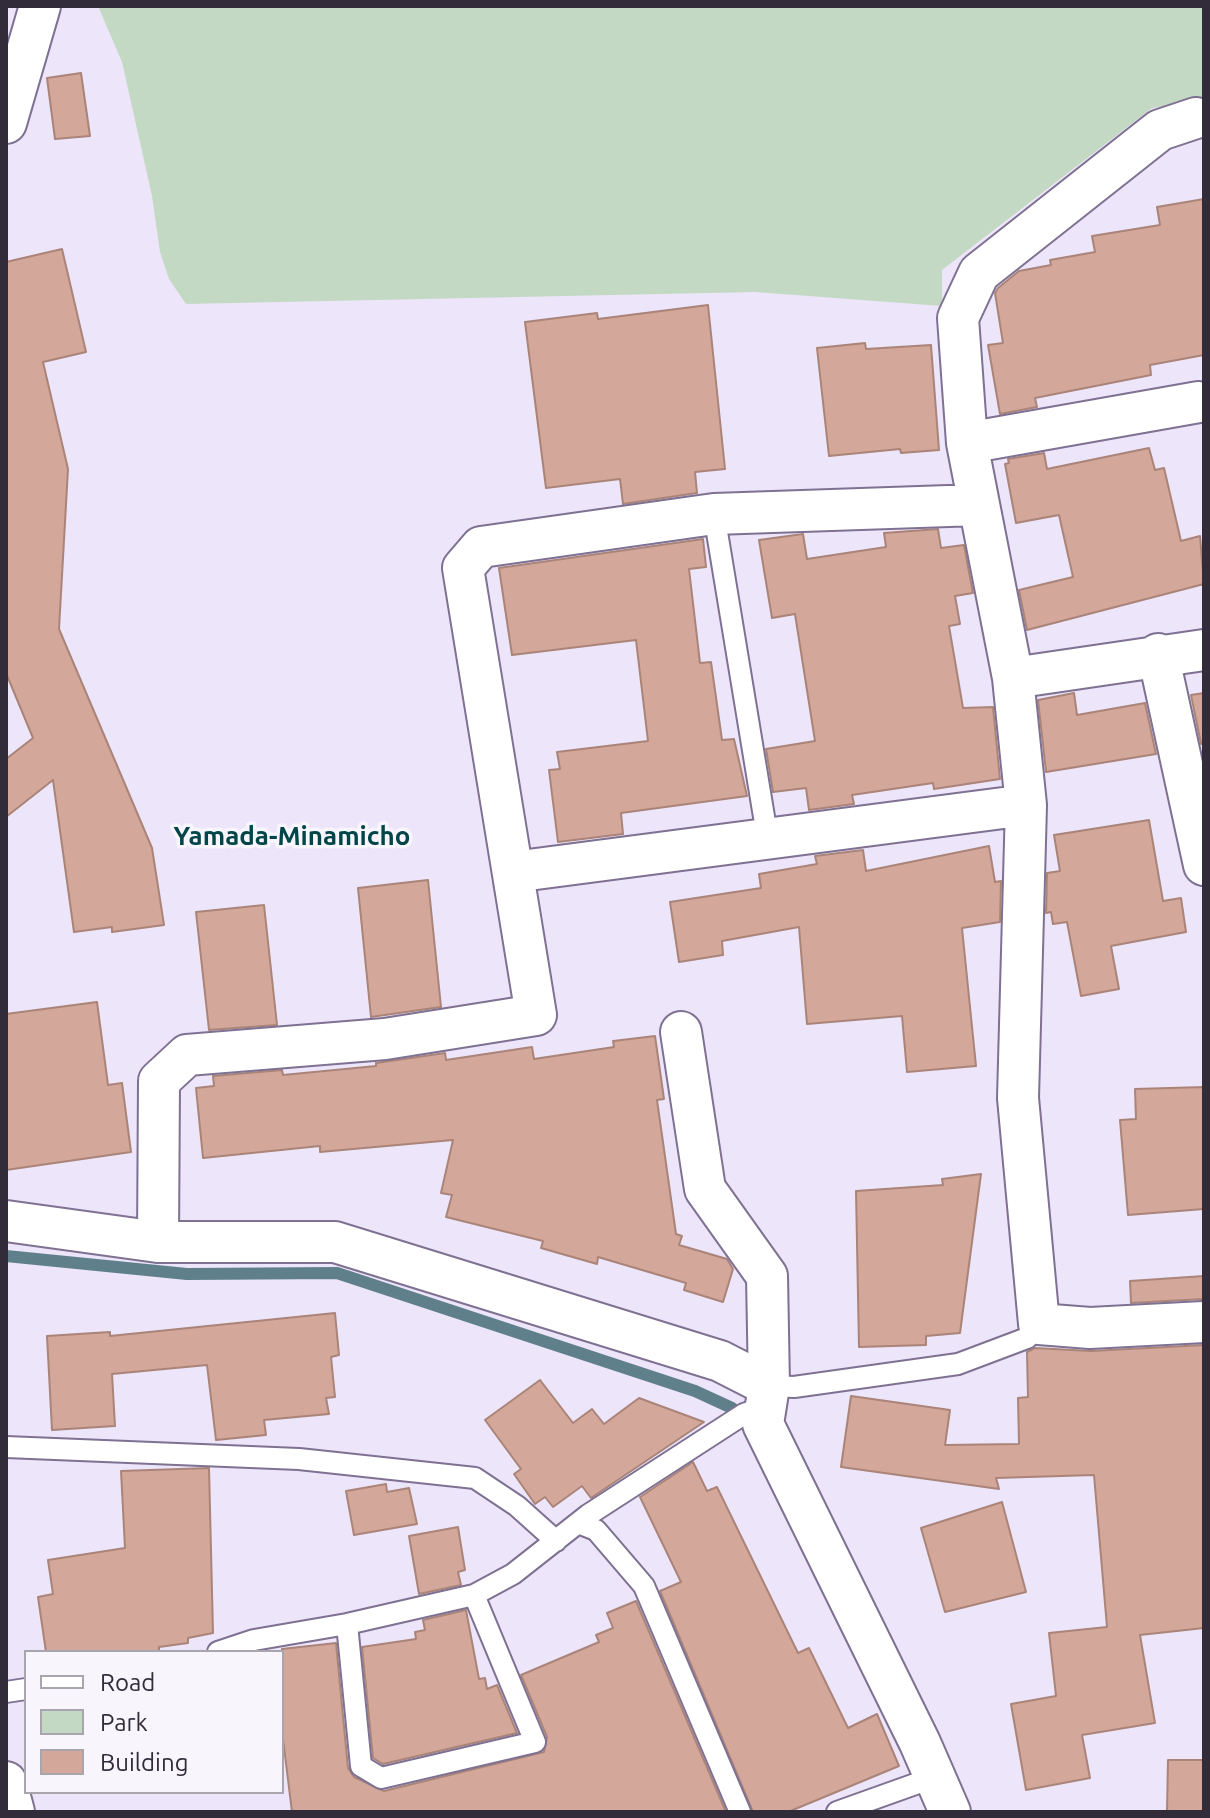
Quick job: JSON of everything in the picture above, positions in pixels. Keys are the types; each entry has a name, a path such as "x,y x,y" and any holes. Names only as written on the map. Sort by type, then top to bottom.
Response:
{"street":[{"path":"6,123 40,6"},
{"path":"1196,118 1160,130 979,273 958,318 967,443 1013,678 1026,805 1018,1098 1039,1324 1090,1328 1204,1322"},
{"path":"967,443 1199,402"},
{"path":"158,1242 159,1081 187,1055 385,1039 536,1015 463,568 481,547 714,514 978,505"},
{"path":"1013,678 1158,654 1204,650"},
{"path":"1158,654 1204,865"},
{"path":"513,872 1026,805"},
{"path":"681,1032 705,1189 767,1276 767,1396 763,1424 942,1794"},
{"path":"6,1221 158,1242 335,1242 720,1361 767,1396"},
{"path":"6,1784 14,1812"}],"lane":[{"path":"714,514 768,841"},
{"path":"224,1650 254,1640 347,1624 474,1595 513,1574 578,1523 767,1396 794,1387 958,1364 1027,1338 1039,1324"},
{"path":"6,1447 299,1459 475,1478 517,1506 556,1541"},
{"path":"578,1523 596,1530 644,1586 740,1812"},
{"path":"347,1624 361,1766 381,1778 535,1742 474,1595"},
{"path":"837,1812 942,1794"}],"green space":[{"path":"98,6 1204,6 1204,100 1152,108 942,270 942,306 755,292 186,304 169,279 160,252 152,196 122,62"}],"building":[{"path":"81,73 90,136 55,139 47,78"},
{"path":"1204,199 1204,355 1150,365 1151,375 1035,398 1037,407 1000,414 988,345 1003,343 995,293 998,288 1019,271 1051,265 1050,260 1095,252 1092,236 1160,225 1157,207"},
{"path":"62,249 86,352 43,362 68,469 59,629 152,848 164,925 112,932 112,927 74,932 53,780 6,817 6,759 33,738 6,673 6,262"},
{"path":"708,305 725,469 695,472 697,493 623,504 620,479 546,488 525,322 597,313 598,319"},
{"path":"865,343 866,349 931,345 939,450 901,453 900,449 829,456 817,348"},
{"path":"1149,448 1155,470 1164,468 1181,541 1200,536 1204,584 1027,630 1019,590 1073,577 1059,515 1016,523 1005,464 1009,463 1008,459 1044,453 1047,469"},
{"path":"938,529 941,548 964,545 973,593 955,596 960,624 949,626 963,708 993,707 1000,779 934,789 933,783 852,795 854,804 809,810 806,788 773,792 766,749 815,741 795,614 772,618 759,540 803,534 807,559 886,547 884,533"},
{"path":"703,539 706,567 689,569 700,663 711,662 722,740 734,739 747,796 621,813 623,834 558,842 549,770 560,769 557,752 648,741 636,640 512,655 499,568"},
{"path":"1074,693 1077,715 1145,703 1156,754 1046,772 1038,700"},
{"path":"1204,693 1204,743 1201,744 1191,695"},
{"path":"1149,820 1163,901 1181,898 1186,932 1111,946 1119,989 1081,996 1067,922 1053,924 1051,912 1046,913 1047,873 1060,871 1054,835"},
{"path":"989,846 995,882 1001,881 1000,922 962,928 976,1066 907,1072 902,1016 807,1024 799,927 722,941 723,955 679,962 670,902 761,888 759,874 817,864 815,856 863,850 866,871"},
{"path":"428,880 441,1007 371,1017 358,888"},
{"path":"264,905 277,1025 209,1030 196,912"},
{"path":"97,1002 108,1085 122,1083 131,1152 6,1170 6,1014"},
{"path":"655,1036 664,1099 657,1100 676,1234 682,1236 679,1245 727,1259 733,1269 723,1302 684,1290 686,1283 598,1257 597,1264 541,1248 543,1241 446,1217 452,1195 441,1193 453,1140 320,1152 320,1146 203,1158 196,1088 214,1086 213,1076 282,1070 283,1075 376,1066 376,1063 445,1053 446,1060 532,1047 534,1059 614,1047 613,1041"},
{"path":"1204,1087 1204,1209 1128,1215 1120,1120 1136,1119 1135,1089"},
{"path":"981,1174 960,1333 926,1336 926,1345 859,1347 856,1191 943,1185 942,1179"},
{"path":"1204,1276 1204,1299 1131,1303 1130,1281"},
{"path":"335,1313 339,1355 331,1357 335,1397 326,1398 329,1414 264,1420 266,1435 216,1440 207,1365 112,1374 115,1426 52,1430 47,1336 110,1332 110,1336"},
{"path":"1204,1345 1204,1628 1140,1635 1155,1723 1082,1735 1090,1778 1026,1790 1011,1704 1056,1696 1049,1633 1107,1627 1094,1475 996,1478 999,1489 841,1467 851,1396 950,1410 945,1445 1019,1444 1018,1398 1028,1397 1027,1352 1035,1348 1091,1351"},
{"path":"540,1380 573,1423 592,1409 604,1424 639,1398 704,1422 591,1498 582,1486 553,1507 545,1497 535,1504 514,1474 521,1469 485,1420"},
{"path":"693,1462 707,1491 717,1487 798,1653 809,1648 848,1728 877,1714 899,1766 788,1812 753,1812 660,1591 681,1582 640,1497"},
{"path":"209,1468 213,1633 188,1638 188,1643 159,1647 159,1650 46,1650 38,1597 53,1594 48,1560 125,1548 121,1471"},
{"path":"386,1484 387,1492 409,1488 417,1524 354,1535 346,1491"},
{"path":"1002,1502 1026,1592 945,1612 921,1528"},
{"path":"458,1527 465,1570 458,1572 461,1585 419,1594 409,1536"},
{"path":"636,1601 726,1812 292,1812 284,1747 282,1649 336,1643 348,1768 354,1777 384,1791 544,1752 547,1737 521,1675 599,1642 596,1635 613,1628 607,1613"},
{"path":"466,1610 479,1679 485,1678 487,1689 497,1685 517,1733 383,1764 373,1758 362,1647 416,1639 415,1632 425,1630 423,1620"},
{"path":"1168,1760 1204,1760 1204,1812 1167,1812"}],"waterway":[{"path":"6,1256 187,1274 337,1273 695,1391 732,1408"}],"district":[{"name":"Yamada-Minamicho","path":"292,836"}]}
